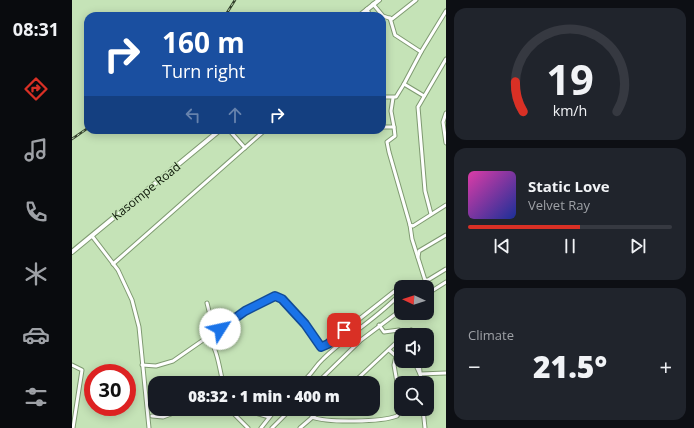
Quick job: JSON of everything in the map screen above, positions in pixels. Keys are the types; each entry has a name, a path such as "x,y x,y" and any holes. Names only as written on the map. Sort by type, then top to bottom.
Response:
{"street":[{"path":"364,12 379,0"},
{"path":"386,17 394,18 416,0"},
{"path":"373,4 380,12"},
{"path":"446,11 421,52 404,84 393,98 391,111 395,136 387,142 423,278 426,280 446,269"},
{"path":"390,18 395,35 421,52"},
{"path":"431,214 425,191 418,107 446,60"},
{"path":"442,66 446,70"},
{"path":"404,84 424,96"},
{"path":"386,97 393,98"},
{"path":"446,113 443,122 446,143"},
{"path":"386,127 394,127"},
{"name":"Kasompe Road","path":"72,252 215,134"},
{"path":"233,134 245,148"},
{"path":"114,264 261,134"},
{"path":"410,225 414,226 446,205"},
{"path":"418,258 419,251 446,235"},
{"path":"92,236 114,264 123,280 137,315 149,428"},
{"path":"434,290 446,282"},
{"path":"142,365 166,364 207,338 245,311 275,296 282,299 305,324 319,345 324,347 394,292"},
{"path":"310,376 323,359 394,299"},
{"path":"207,338 210,324 208,303"},
{"path":"324,376 361,340 394,315"},
{"path":"379,325 384,332 394,331"},
{"path":"207,338 210,340 218,359 222,376"},
{"path":"361,376 394,345"},
{"path":"301,428 312,417 322,421 355,421 397,416 399,412 400,400 394,365 397,359 396,356 389,350"},
{"path":"72,365 82,370 73,428"},
{"path":"417,368 420,374"},
{"path":"420,368 420,374"},
{"path":"420,374 446,373"},
{"path":"152,416 166,416"},
{"path":"236,416 248,428"},
{"path":"261,428 269,417 264,416"},
{"path":"272,428 284,416"},
{"path":"424,416 425,428"}],"railway":[{"path":"228,12 235,0"},
{"path":"72,139 84,131"}],"route":[{"path":"220,329 245,311 271,297 278,296 305,324 321,347 324,347 344,330"}]}
